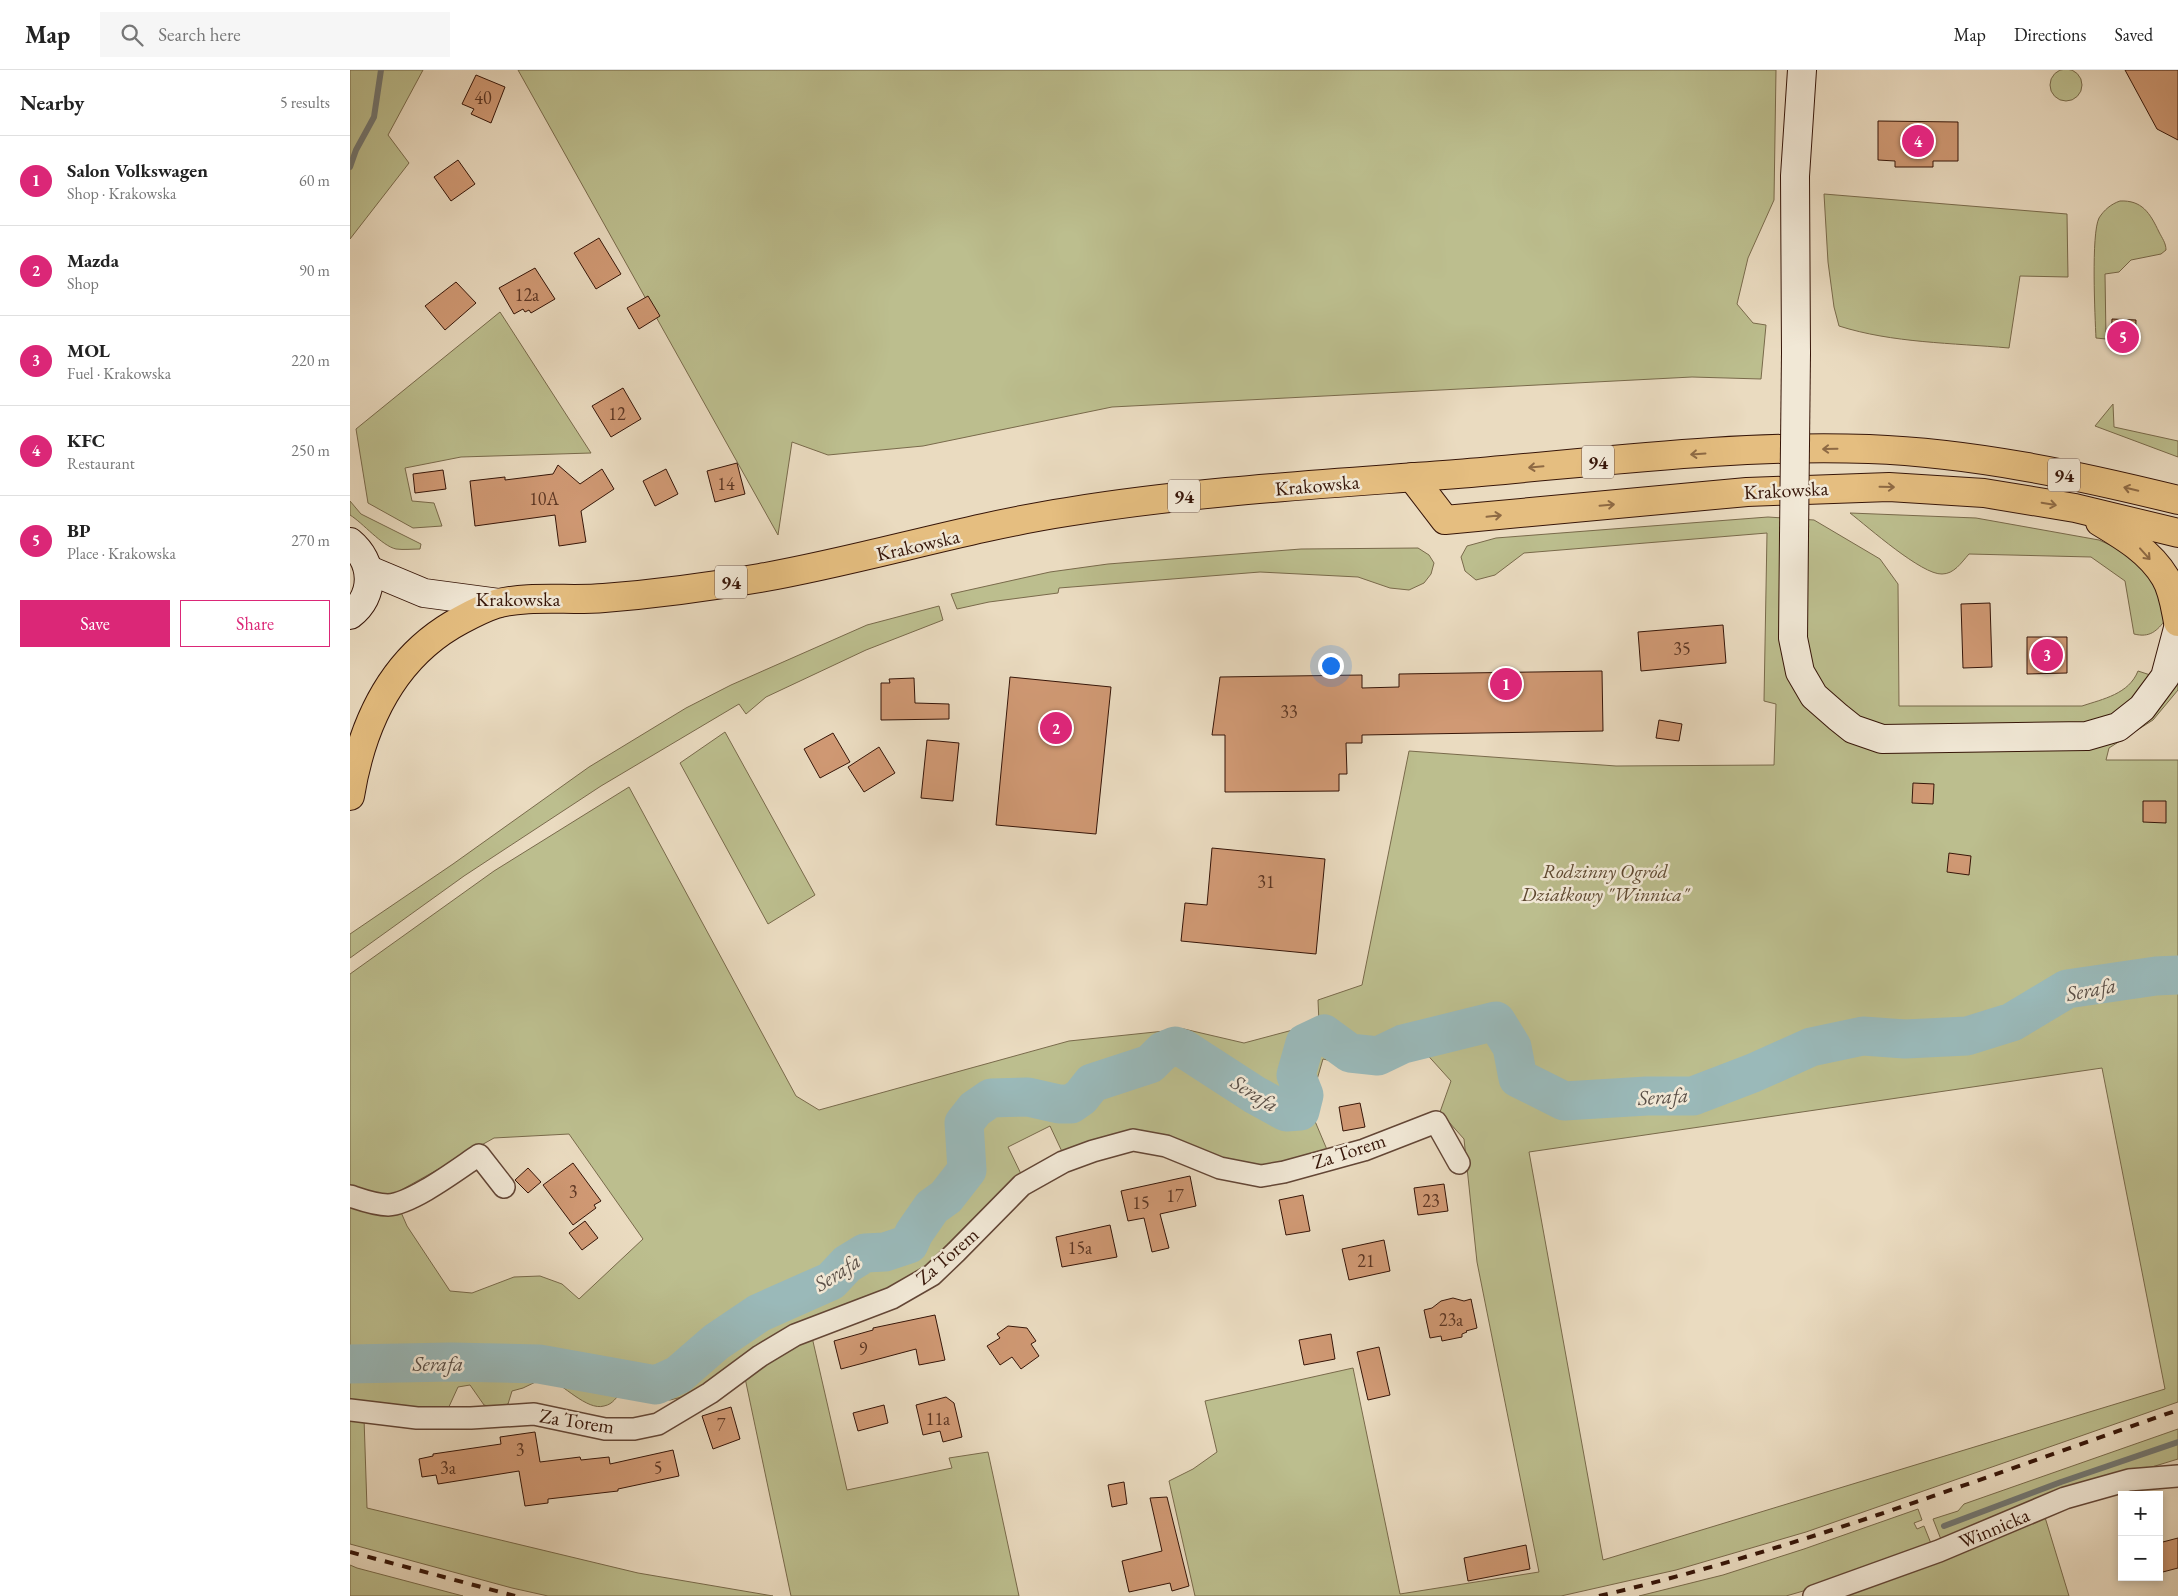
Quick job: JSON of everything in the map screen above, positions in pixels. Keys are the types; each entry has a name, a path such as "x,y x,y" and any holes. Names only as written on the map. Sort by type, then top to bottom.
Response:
{"main road":[{"name":"Krakowska","path":"499,603 598,599 661,593 760,578 858,559 1061,512 1162,498 1719,453 1835,449 1874,450 1992,461 2178,500"},
{"name":"Krakowska","path":"1412,477 1445,520 1747,492 1838,487 1889,487 1976,492 2075,508 2178,533"},
{"path":"2075,508 2131,540 2143,551 2165,577 2173,595 2178,622"},
{"name":"94","path":"350,796 362,742 376,707 394,678 424,644 443,630 468,616 499,603"}],"street":[{"path":"1802,70 1795,176 1796,353 1793,638 1800,672 1814,696 1853,729 1882,739 2087,736 2118,727 2142,708 2165,677 2178,628"},
{"path":"350,542 363,556 368,570 368,588 356,608"},
{"name":"Krakowska","path":"368,570 424,593 499,603"},
{"name":"Krakowska","path":"356,608 424,593"},
{"name":"Za Torem","path":"350,1410 417,1418 471,1418 534,1414 605,1429 634,1429 658,1424 710,1393 760,1356 795,1336 892,1298 932,1275 1022,1185 1063,1162 1133,1140 1166,1146 1220,1168 1261,1176 1364,1150 1436,1122 1459,1163"},
{"path":"350,1196 388,1205 404,1200 424,1190 479,1155 504,1187"},
{"name":"Winnicka","path":"1814,1596 1939,1551 2065,1498 2128,1480 2178,1476"}],"green space":[{"path":"2066,69 2078,73 2082,85 2078,97 2066,101 2054,97 2050,85 2054,73"},
{"path":"350,70 423,70 388,135 409,163 350,239"},
{"path":"518,70 1776,70 1774,200 1748,258 1737,304 1753,323 1766,325 1761,379 1692,377 1112,407 923,446 828,455 792,442 778,535"},
{"path":"1824,194 2067,214 2068,277 2020,276 2009,348 1901,339 1859,332 1839,326 1834,307 1828,262"},
{"path":"2120,201 2128,201 2140,205 2149,214 2165,243 2166,250 2161,254 2131,260 2119,272 2105,274 2106,339 2096,338 2094,276 2097,227 2103,212"},
{"path":"500,312 591,453 461,457 405,468 412,501 434,503 442,526 413,528 368,503 356,429"},
{"path":"2113,404 2114,427 2178,441 2178,457 2095,426"},
{"path":"350,501 361,514 421,544 420,549 396,549 385,544 350,515"},
{"path":"1850,513 1976,518 2099,540 2143,560 2165,594 2166,619 2149,634 2134,634 2125,581 2091,557 1969,554 1954,570 1942,574 1922,567 1909,559"},
{"name":"Rodzinny Ogród Działkowy \"Winnica\"","path":"1768,517 1814,520 1880,559 1898,584 1899,706 2082,706 2107,698 2122,690 2134,679 2138,671 2178,684 2178,690 2153,720 2109,748 2106,760 2178,760 2178,1402 1806,1532 1676,1570 1561,1596 1195,1596 1169,1481 1193,1469 1217,1452 1205,1401 1353,1368 1400,1594 1539,1572 1477,1262 1464,1139 1440,1112 1451,1081 1423,1050 1404,1055 1369,1069 1323,1059 1309,1107 1328,1152 1263,1169 1223,1161 1159,1137 1065,1158 1050,1126 1008,1147 1023,1178 928,1270 734,1366 682,1397 670,1400 657,1398 633,1387 624,1391 610,1404 604,1406 590,1405 546,1377 512,1391 508,1404 496,1408 484,1405 470,1385 458,1387 447,1411 350,1405 350,1203 400,1210 407,1226 450,1291 472,1293 514,1277 540,1276 562,1284 579,1299 643,1239 569,1134 494,1138 394,1194 373,1198 350,1189 350,974 494,871 629,787 796,1096 819,1110 1069,1041 1184,1029 1244,1043 1319,1023 1318,1000 1362,985 1409,751 1616,766 1774,765 1776,704 1764,701 1767,533 1524,553 1495,575 1476,580 1465,571 1461,557 1467,546 1496,538","holes":["2102,1068 2165,1389 1603,1560 1529,1152"]},
{"path":"1418,548 1429,555 1434,563 1431,574 1424,583 1409,590 1390,588 1358,577 1260,572 1059,588 1058,593 989,602 957,609 951,594 1050,572 1108,564 1301,549"},
{"path":"939,606 943,620 866,650 766,697 746,714 739,704 601,786 464,876 350,958 350,934 453,864 589,767 686,708 731,685 867,625"},
{"path":"725,732 815,895 768,924 680,763"},
{"path":"812,1337 847,1490 952,1468 949,1458 988,1452 1019,1596 791,1596 745,1378"},
{"path":"350,1416 364,1418 367,1508 638,1573 773,1596 548,1596 350,1544"},
{"path":"2178,1429 2178,1459 2080,1489 1942,1542 1933,1519 1958,1511 1964,1504"},
{"path":"1918,1509 1922,1520 1914,1523 1917,1529 1924,1526 1932,1546 1838,1581 1786,1596 1639,1596 1723,1575"},
{"path":"2044,1514 2069,1596 1830,1596"},
{"path":"350,1565 357,1568 463,1596 350,1596"}],"building":[{"path":"2125,70 2178,70 2178,140 2157,129"},
{"path":"476,75 505,87 491,123 471,114 474,109 462,104"},
{"path":"1878,121 1958,122 1958,161 1933,161 1933,167 1895,167 1895,161 1878,160"},
{"path":"458,160 475,184 451,201 434,177"},
{"path":"599,238 621,274 596,289 574,253"},
{"path":"535,268 555,299 531,313 529,310 525,312 523,309 514,314 499,288"},
{"path":"456,282 476,303 445,330 425,306"},
{"path":"648,296 660,316 639,329 627,308"},
{"path":"2112,319 2136,320 2135,348 2111,347"},
{"path":"623,388 641,419 611,437 592,406"},
{"path":"737,463 745,494 715,502 707,471"},
{"path":"558,465 580,484 602,469 614,489 581,511 586,542 559,546 555,515 475,526 470,481 505,477 505,480 553,474"},
{"path":"666,469 678,494 655,506 643,481"},
{"path":"443,470 446,489 415,493 413,474"},
{"path":"1990,603 1992,667 1963,668 1961,604"},
{"path":"1723,625 1726,663 1641,671 1638,632"},
{"path":"2027,637 2067,637 2067,673 2027,674"},
{"path":"1602,671 1603,731 1362,735 1362,743 1346,743 1347,774 1339,774 1339,791 1225,792 1225,735 1212,735 1220,677 1362,675 1362,688 1399,687 1399,674"},
{"path":"1010,677 1111,687 1096,834 996,825"},
{"path":"914,678 915,703 949,704 949,719 881,720 881,683 890,683 889,679"},
{"path":"1659,720 1682,724 1679,741 1656,738"},
{"path":"833,733 850,762 820,778 804,749"},
{"path":"927,740 959,743 953,801 921,798"},
{"path":"879,747 895,773 864,792 848,767"},
{"path":"1913,783 1934,784 1933,804 1912,803"},
{"path":"2143,801 2166,801 2166,823 2143,822"},
{"path":"1212,848 1325,859 1316,954 1181,941 1185,903 1207,905"},
{"path":"1949,853 1971,856 1969,875 1947,872"},
{"path":"1360,1103 1365,1127 1343,1131 1339,1107"},
{"path":"573,1163 601,1201 594,1205 596,1208 573,1225 543,1185"},
{"path":"528,1168 541,1182 528,1193 515,1180"},
{"path":"1190,1176 1196,1206 1160,1214 1169,1248 1152,1252 1144,1218 1128,1221 1121,1191"},
{"path":"1444,1184 1448,1211 1418,1215 1414,1188"},
{"path":"1303,1195 1310,1231 1286,1235 1279,1200"},
{"path":"585,1221 598,1238 582,1250 569,1233"},
{"path":"1110,1225 1117,1257 1062,1267 1056,1237"},
{"path":"1384,1240 1390,1271 1349,1280 1342,1249"},
{"path":"1453,1298 1464,1301 1471,1299 1477,1328 1466,1331 1462,1334 1462,1337 1442,1341 1441,1336 1430,1338 1424,1310 1432,1308 1441,1301"},
{"path":"935,1315 945,1360 919,1365 916,1349 841,1369 834,1341 873,1330 873,1328"},
{"path":"1008,1326 1027,1328 1036,1341 1031,1344 1039,1356 1021,1369 1012,1357 1000,1365 987,1346 1000,1338 997,1334"},
{"path":"1331,1334 1335,1359 1304,1365 1299,1340"},
{"path":"1379,1347 1390,1395 1368,1400 1357,1352"},
{"path":"946,1397 954,1403 962,1437 943,1442 940,1431 923,1435 916,1405"},
{"path":"884,1405 888,1423 858,1431 853,1413"},
{"path":"731,1407 740,1439 713,1449 702,1416"},
{"path":"535,1432 540,1462 580,1457 581,1460 609,1457 610,1464 673,1450 679,1476 618,1489 618,1491 548,1499 548,1503 525,1506 519,1471 438,1484 436,1475 422,1477 419,1459 433,1456 433,1454 501,1444 500,1437"},
{"path":"1124,1482 1127,1504 1112,1507 1108,1485"},
{"path":"1167,1497 1189,1586 1172,1591 1170,1583 1129,1592 1122,1561 1162,1551 1150,1498"},
{"path":"2178,1538 2178,1568 2163,1572 2163,1542"},
{"path":"1526,1545 1530,1569 1468,1581 1464,1558"}],"waterway":[{"path":"350,167 356,150 374,117 381,70"},
{"name":"Serafa","path":"350,1364 451,1362 539,1364 656,1385 678,1375 716,1342 759,1313 831,1281 847,1264 865,1253 885,1252 909,1244 914,1233 932,1207 946,1197 967,1170 964,1123 975,1109 991,1098 1028,1097 1059,1104 1071,1104 1081,1097 1092,1083 1150,1064 1163,1051 1175,1046 1184,1049 1255,1095 1286,1112 1300,1111 1304,1095 1296,1075 1305,1043 1324,1034 1350,1053 1378,1056 1403,1044 1496,1021 1512,1047 1518,1078 1564,1101 1647,1096 1693,1096 1753,1073 1811,1047 1863,1036 1905,1039 1967,1036 2012,1022 2067,989 2156,976 2178,975"},
{"path":"1944,1526 2061,1482 2178,1442"}],"railway":[{"path":"1599,1596 1673,1578 1818,1534 1963,1486 2178,1410"},
{"path":"350,1552 515,1596"}],"place":[{"name":"KFC","path":"1918,141"},
{"name":"BP","path":"2123,337"},
{"name":"MOL","path":"2047,655"},
{"name":"Salon Volkswagen","path":"1506,684"},
{"name":"Mazda","path":"1056,728"}]}
